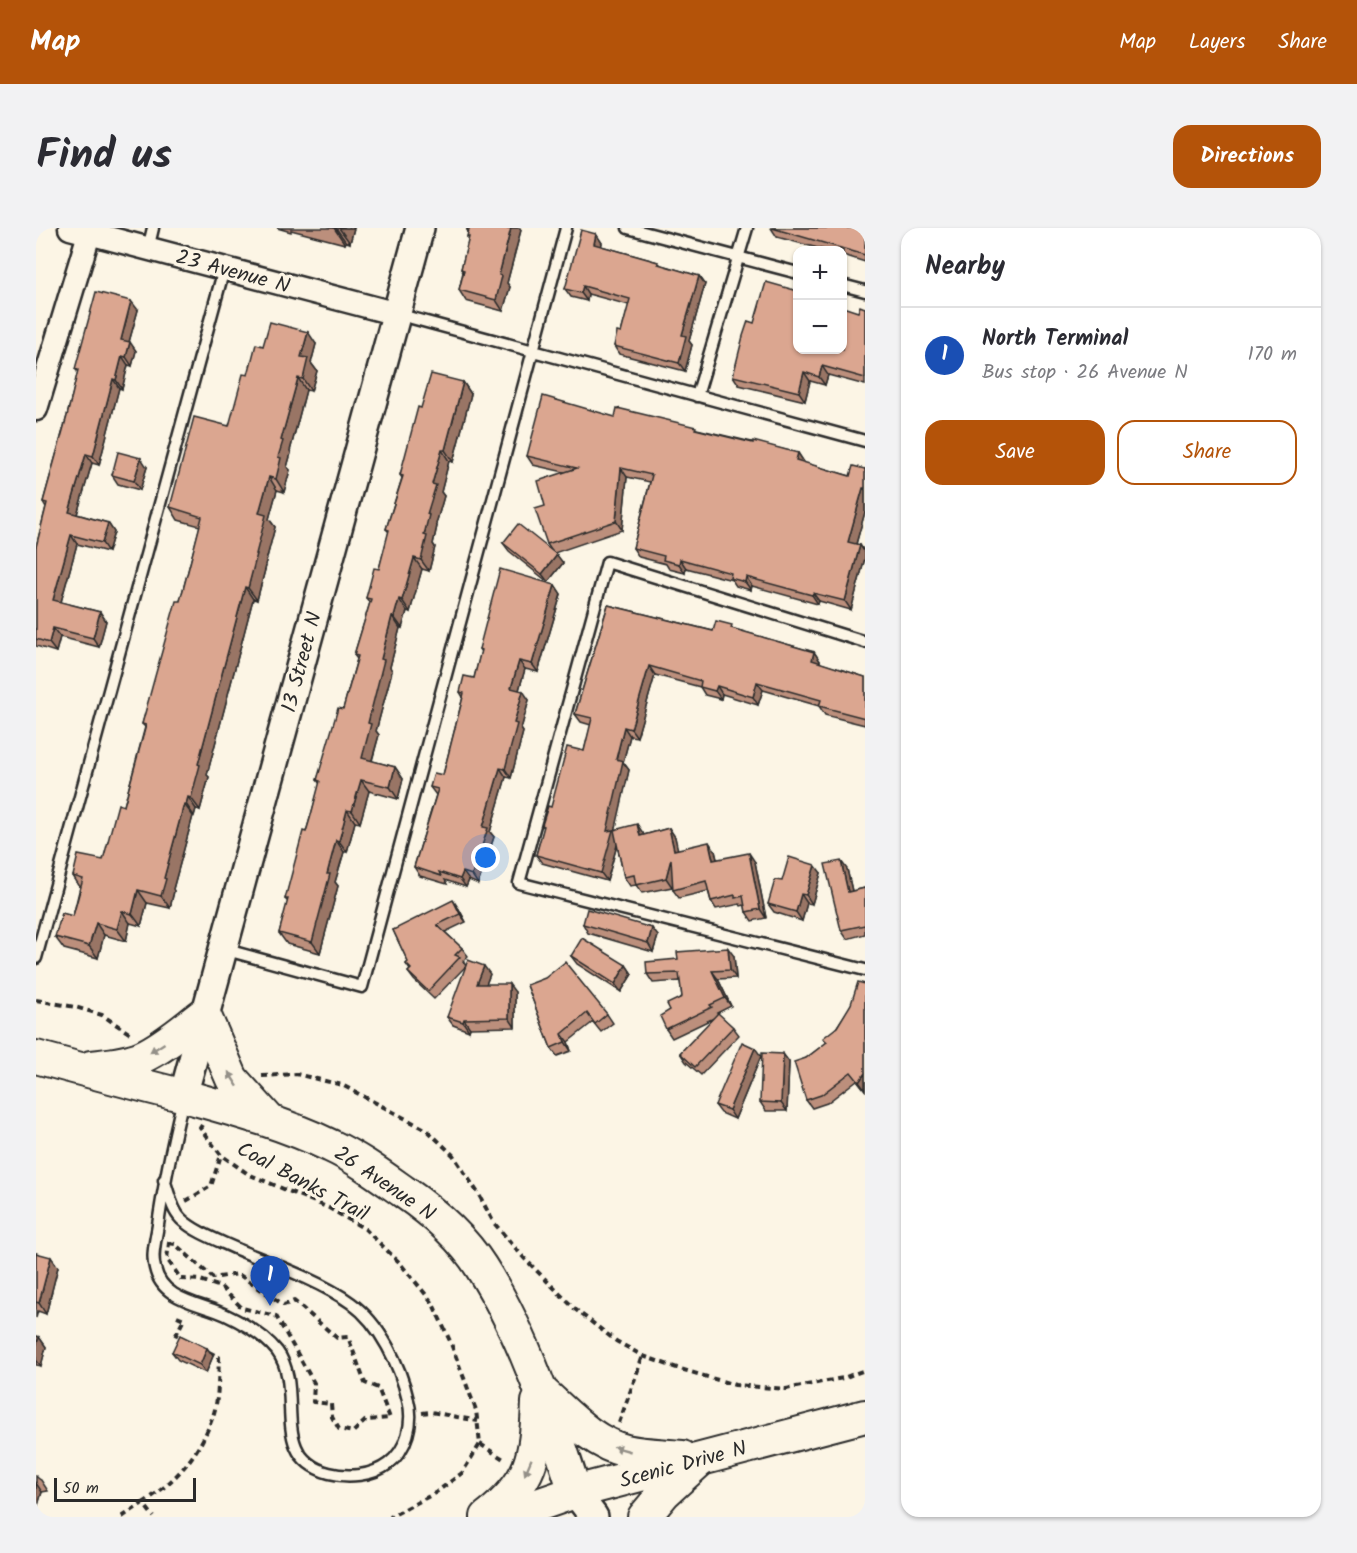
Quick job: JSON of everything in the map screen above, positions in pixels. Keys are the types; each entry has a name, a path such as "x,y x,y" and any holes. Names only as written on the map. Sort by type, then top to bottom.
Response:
{"main road":[{"path":"77,1068 118,1064 141,1058 204,1014 232,1079 271,1122"},
{"name":"26 Avenue N","path":"36,1057 197,1099 298,1131 332,1146 374,1171 420,1203 454,1234 480,1265 500,1299 517,1333 539,1389 576,1505"},
{"path":"539,1389 591,1435 610,1445 626,1451 700,1459"},
{"path":"487,1517 512,1495 522,1480 531,1459 536,1440 539,1389"},
{"name":"Scenic Drive N","path":"503,1517 576,1505 700,1459 865,1416"},
{"path":"644,1517 700,1459"}],"street":[{"name":"13 Street N","path":"197,1099 204,1014 420,228"},
{"name":"23 Avenue N","path":"79,231 151,239 224,269 397,314"},
{"path":"36,409 41,377 79,231"},
{"path":"576,1505 594,1517"}],"lane":[{"path":"222,949 362,987 566,228"},
{"path":"628,228 793,272"},
{"path":"697,396 747,228"},
{"path":"36,958 224,269"},
{"path":"847,286 865,291"},
{"path":"397,314 865,441"},
{"path":"865,642 607,562 519,883 865,970"},
{"path":"164,1180 174,1211 181,1219 215,1239 343,1298 370,1321 398,1369 409,1404 411,1419 407,1435 393,1460 371,1472 346,1475 326,1472 307,1462 293,1441 288,1376 276,1350 256,1333 227,1316 176,1297 158,1276 154,1266 154,1253 164,1180 197,1099"}],"path":[{"path":"36,1000 75,1007 102,1015 136,1037 144,1034 154,1050"},
{"path":"232,1079 297,1074 342,1085 428,1130 453,1155 494,1223 524,1258 576,1310 616,1341 643,1356 735,1385 786,1389 843,1378 865,1370"},
{"name":"Coal Banks Trail","path":"197,1099 201,1128 221,1155 248,1174 329,1208 365,1229 399,1262 432,1302 466,1381 478,1421 480,1444"},
{"path":"186,1201 211,1186 221,1155"},
{"path":"169,1243 175,1244 213,1278 238,1274 284,1305 294,1301 337,1338 348,1337 365,1383 378,1388 390,1418 366,1420 353,1432 339,1429 332,1417 331,1404 313,1402 314,1383 276,1316 242,1308 220,1287 200,1280 181,1279 167,1259 169,1243"},
{"path":"177,1316 183,1318 175,1336 193,1345"},
{"path":"122,1517 168,1485 190,1461 214,1412 219,1357 202,1349"},
{"path":"618,1427 643,1356"},
{"path":"431,1412 478,1421"},
{"path":"390,1517 435,1492 462,1473 480,1444 508,1462"},
{"path":"143,1503 154,1517"}],"building":[{"path":"467,228 511,228 499,275 502,276 496,300 459,290 464,270 461,269 469,237 467,237 469,230"},
{"path":"772,228 865,228 865,255 847,250 847,246 834,246"},
{"path":"581,230 596,234 594,244 699,276 682,335 686,336 679,363 614,346 617,332 621,333 630,299 583,286 581,293 565,289"},
{"path":"766,282 793,290 793,354 847,354 847,308 858,312 860,306 865,308 865,378 822,366 819,377 804,372 799,392 733,376 748,321 754,323"},
{"path":"96,292 131,301 121,340 130,342 126,357 122,356 116,380 113,379 93,456 86,454 69,512 108,523 102,543 71,535 53,600 100,612 93,638 53,628 49,643 36,639 36,547 47,503 43,502 67,416 78,370 75,369"},
{"path":"270,322 308,332 301,357 308,358 303,379 298,378 281,440 283,441 278,457 281,458 276,479 269,477 259,513 266,515 257,554 248,588 245,587 191,798 188,797 184,804 161,896 138,890 132,914 122,911 117,929 96,923 89,946 55,937 62,913 73,916 83,879 73,876 78,855 103,860 118,804 124,806 146,725 142,724 154,680 176,601 180,601 202,517 170,507 194,417 229,426 243,374 248,375 256,344 263,346"},
{"path":"431,374 463,382 445,450 442,450 432,484 436,485 427,514 429,515 424,535 427,536 421,560 414,558 402,600 399,599 394,617 392,616 381,659 384,660 368,723 371,724 362,758 395,767 390,787 361,780 352,811 347,810 339,841 336,840 327,874 330,874 312,942 279,933 288,899 285,899 303,831 306,832 311,815 320,781 317,780 338,708 343,709 358,656 354,655 371,599 366,598 374,568 379,569 389,530 386,529 403,476 400,475 418,407 421,408"},
{"path":"543,396 615,417 617,408 696,427 695,429 753,443 753,441 798,453 796,460 850,476 853,466 865,469 865,488 863,488 848,542 860,545 845,601 813,593 812,595 746,577 745,582 730,578 731,573 680,559 679,564 663,560 664,556 633,548 652,475 621,468 616,521 547,544 535,509 545,506 538,481 577,468 527,456"},
{"path":"118,452 141,458 134,481 112,475"},
{"path":"518,524 557,555 542,574 503,543"},
{"path":"500,569 555,585 532,664 519,661 511,688 523,691 514,723 517,724 505,769 500,768 483,827 488,828 472,875 463,872 460,879 439,872 441,876 414,867 438,789 430,787 434,773 443,775 464,693 460,692 464,676 474,678 481,650 479,649"},
{"path":"608,605 713,631 716,621 732,625 731,628 814,652 812,660 865,677 865,718 819,706 821,700 757,682 753,697 717,686 715,691 700,687 701,681 649,666 631,729 624,727 616,759 623,761 607,831 613,830 601,873 536,855 544,826 542,825 548,806 551,807 567,747 584,751 592,718 575,714"},
{"path":"637,824 640,836 669,828 674,850 709,842 713,860 749,853 760,909 746,912 743,896 735,898 735,895 711,901 706,881 673,890 671,859 666,878 636,885 634,875 624,877 614,830"},
{"path":"789,857 815,865 806,895 801,894 796,912 768,904 775,880 782,881"},
{"path":"841,861 848,892 865,888 865,925 841,930 825,864"},
{"path":"453,900 460,914 437,925 462,948 455,955 460,957 428,991 408,972 411,969 406,964 408,962 393,930"},
{"path":"587,909 652,928 648,943 583,924"},
{"path":"582,938 626,965 615,984 571,956"},
{"path":"728,948 730,970 712,971 725,998 710,1005 712,1007 666,1029 660,1016 670,1010 667,1004 682,997 679,973 647,974 646,962 678,959 677,952"},
{"path":"468,960 484,966 477,984 509,984 509,1018 464,1019 463,1022 447,1017"},
{"path":"565,962 607,1014 595,1024 587,1013 562,1034 565,1042 551,1048 527,985 545,978"},
{"path":"858,982 865,984 865,1073 859,1082 851,1072 821,1095 806,1100 794,1062 806,1058 827,1042 823,1038 837,1027 851,1004"},
{"path":"718,1013 733,1027 695,1067 680,1053"},
{"path":"742,1042 755,1048 729,1110 715,1105"},
{"path":"762,1053 783,1054 781,1103 760,1102"},
{"path":"36,1253 51,1257 39,1303 36,1302"},
{"path":"180,1335 207,1348 200,1365 172,1352"}],"place":[{"name":"North Terminal","path":"270,1306"}]}
